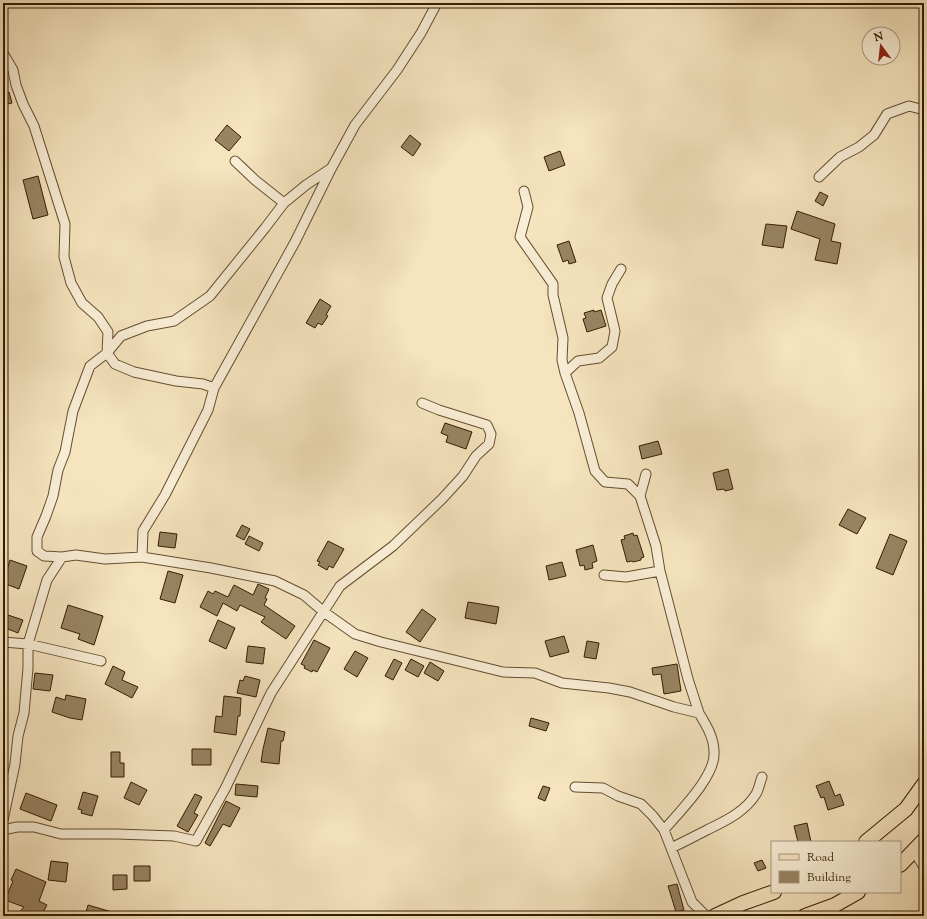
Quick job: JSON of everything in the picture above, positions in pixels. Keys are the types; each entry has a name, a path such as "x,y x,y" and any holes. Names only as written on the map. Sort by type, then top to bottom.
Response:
{"main road":[{"path":"867,841 906,809 924,784"},
{"path":"901,864 924,840"},
{"path":"715,916 743,902 771,893"},
{"path":"805,916 835,905 856,893"}],"street":[{"path":"142,557 143,531 165,495 208,410 214,388 295,242 330,169 355,125 376,98 421,33 436,3"},
{"path":"3,53 13,70 16,85 23,104 34,126 65,224 64,257 71,283 82,303 98,317 108,332 107,353 115,364 134,372 176,381 202,384 214,388"},
{"path":"819,176 840,157 859,147 874,135 887,114 909,106 924,110"},
{"path":"235,161 255,180 284,203"},
{"path":"330,169 306,185 284,203 210,296 174,321 147,326 121,336 107,353 90,366 73,411 65,452 58,470 52,496 37,537 37,551 44,556 62,557 76,555 105,560 142,557 211,568 275,582 304,595 324,612 355,634 381,642 503,672 535,673 562,683 630,692 674,707 699,713"},
{"path":"524,191 528,207 520,237 553,284 553,295 564,338 562,360 595,470 605,482 628,484 640,496 656,546 660,571 688,679 699,713 710,732 714,753 712,768 701,787 664,830"},
{"path":"565,373 578,361 599,358 612,347 615,331 607,298 612,284 621,269"},
{"path":"3,830 17,827 34,827 62,834 174,836 196,841 225,789 271,693 340,586 393,546 458,482 476,456 489,444 491,434 487,425 422,403"},
{"path":"640,496 646,474"},
{"path":"3,820 15,764 18,736 24,713 28,668 28,644 47,580 62,557"},
{"path":"604,576 626,576 660,571"},
{"path":"3,642 28,644 101,661"},
{"path":"671,848 724,822 742,810 752,801 757,793 762,777"},
{"path":"575,787 603,788 618,796 641,804 664,830 692,902 706,916"},
{"path":"914,851 924,867"}],"building":[{"path":"9,92 12,103 3,105 3,94"},
{"path":"227,125 241,137 229,151 215,140"},
{"path":"410,135 421,144 413,156 401,147"},
{"path":"560,151 565,165 549,171 544,157"},
{"path":"38,176 48,215 33,219 23,180"},
{"path":"820,192 828,196 823,206 815,201"},
{"path":"797,211 835,224 831,241 841,243 837,264 815,260 820,239 791,229"},
{"path":"766,224 787,226 783,248 762,245"},
{"path":"569,241 576,262 569,264 568,260 563,262 557,245"},
{"path":"320,299 331,306 326,315 328,316 322,325 318,323 315,328 306,323"},
{"path":"594,310 594,312 601,310 606,326 587,332 583,319 586,318 584,313"},
{"path":"445,423 472,432 466,449 446,442 448,436 441,433"},
{"path":"658,441 662,454 642,459 639,446"},
{"path":"728,469 733,489 725,491 724,489 717,490 713,473"},
{"path":"848,509 866,518 857,534 839,525"},
{"path":"242,525 250,529 244,540 236,536"},
{"path":"160,532 177,534 175,548 158,546"},
{"path":"633,533 634,536 637,535 644,557 641,558 641,560 627,562 621,540 625,539 624,536"},
{"path":"890,534 907,541 893,575 876,568"},
{"path":"249,536 263,543 259,551 245,544"},
{"path":"328,541 344,549 333,568 329,566 327,570 318,565 320,562 317,561"},
{"path":"593,545 597,561 592,563 593,568 585,570 584,565 580,566 576,550"},
{"path":"10,560 27,566 19,589 3,583"},
{"path":"562,562 566,576 549,580 546,566"},
{"path":"168,571 183,575 175,603 160,599"},
{"path":"258,584 269,589 264,605 295,626 286,639 261,622 265,617 240,605 237,611 223,603 217,616 200,607 208,591 213,594 215,591 228,597 234,585 253,595"},
{"path":"468,602 499,607 496,624 465,618"},
{"path":"68,605 103,616 94,645 78,639 80,634 61,628"},
{"path":"422,609 436,619 420,642 406,632"},
{"path":"5,614 23,620 18,633 3,627"},
{"path":"218,620 235,628 226,649 209,641"},
{"path":"564,636 569,652 550,657 545,641"},
{"path":"314,640 330,648 317,672 313,670 312,672 304,668 305,666 301,664"},
{"path":"587,641 599,643 596,659 584,657"},
{"path":"248,646 265,648 263,664 246,662"},
{"path":"355,651 368,658 357,677 344,669"},
{"path":"394,659 402,663 393,680 385,676"},
{"path":"411,659 424,666 418,677 405,670"},
{"path":"430,662 444,671 438,681 424,673"},
{"path":"677,664 681,691 664,694 661,674 653,675 652,668"},
{"path":"113,666 125,672 122,680 138,687 132,698 105,684"},
{"path":"35,673 53,675 50,691 33,689"},
{"path":"245,676 260,680 256,697 237,693 240,680 243,681"},
{"path":"66,695 86,699 82,720 52,712 56,697 65,700"},
{"path":"224,696 241,698 240,716 238,716 236,735 214,732 216,716 222,717"},
{"path":"531,718 549,723 546,731 529,726"},
{"path":"268,728 285,732 283,741 281,741 279,764 261,762"},
{"path":"192,749 211,749 211,765 192,765"},
{"path":"111,752 120,752 120,763 124,763 124,777 111,777"},
{"path":"829,781 835,796 840,794 844,805 828,810 824,797 821,798 816,786"},
{"path":"131,782 147,790 139,805 124,798"},
{"path":"236,784 258,786 257,797 235,795"},
{"path":"543,786 550,788 545,801 538,798"},
{"path":"83,792 98,796 92,816 81,813 82,810 78,809"},
{"path":"26,793 57,805 51,821 20,809"},
{"path":"195,794 202,797 194,813 198,815 188,832 177,826"},
{"path":"226,801 240,808 230,827 223,824 210,846 205,843"},
{"path":"807,823 811,841 798,841 794,826"},
{"path":"762,860 766,868 758,871 754,863"},
{"path":"51,861 68,863 66,882 48,880"},
{"path":"134,866 150,866 150,881 134,881"},
{"path":"16,869 46,882 39,901 47,905 41,916 16,916 24,907 5,900"},
{"path":"113,875 127,875 127,889 113,890"},
{"path":"677,884 684,910 676,912 668,886"},
{"path":"88,905 119,914 118,916 85,916"}]}
